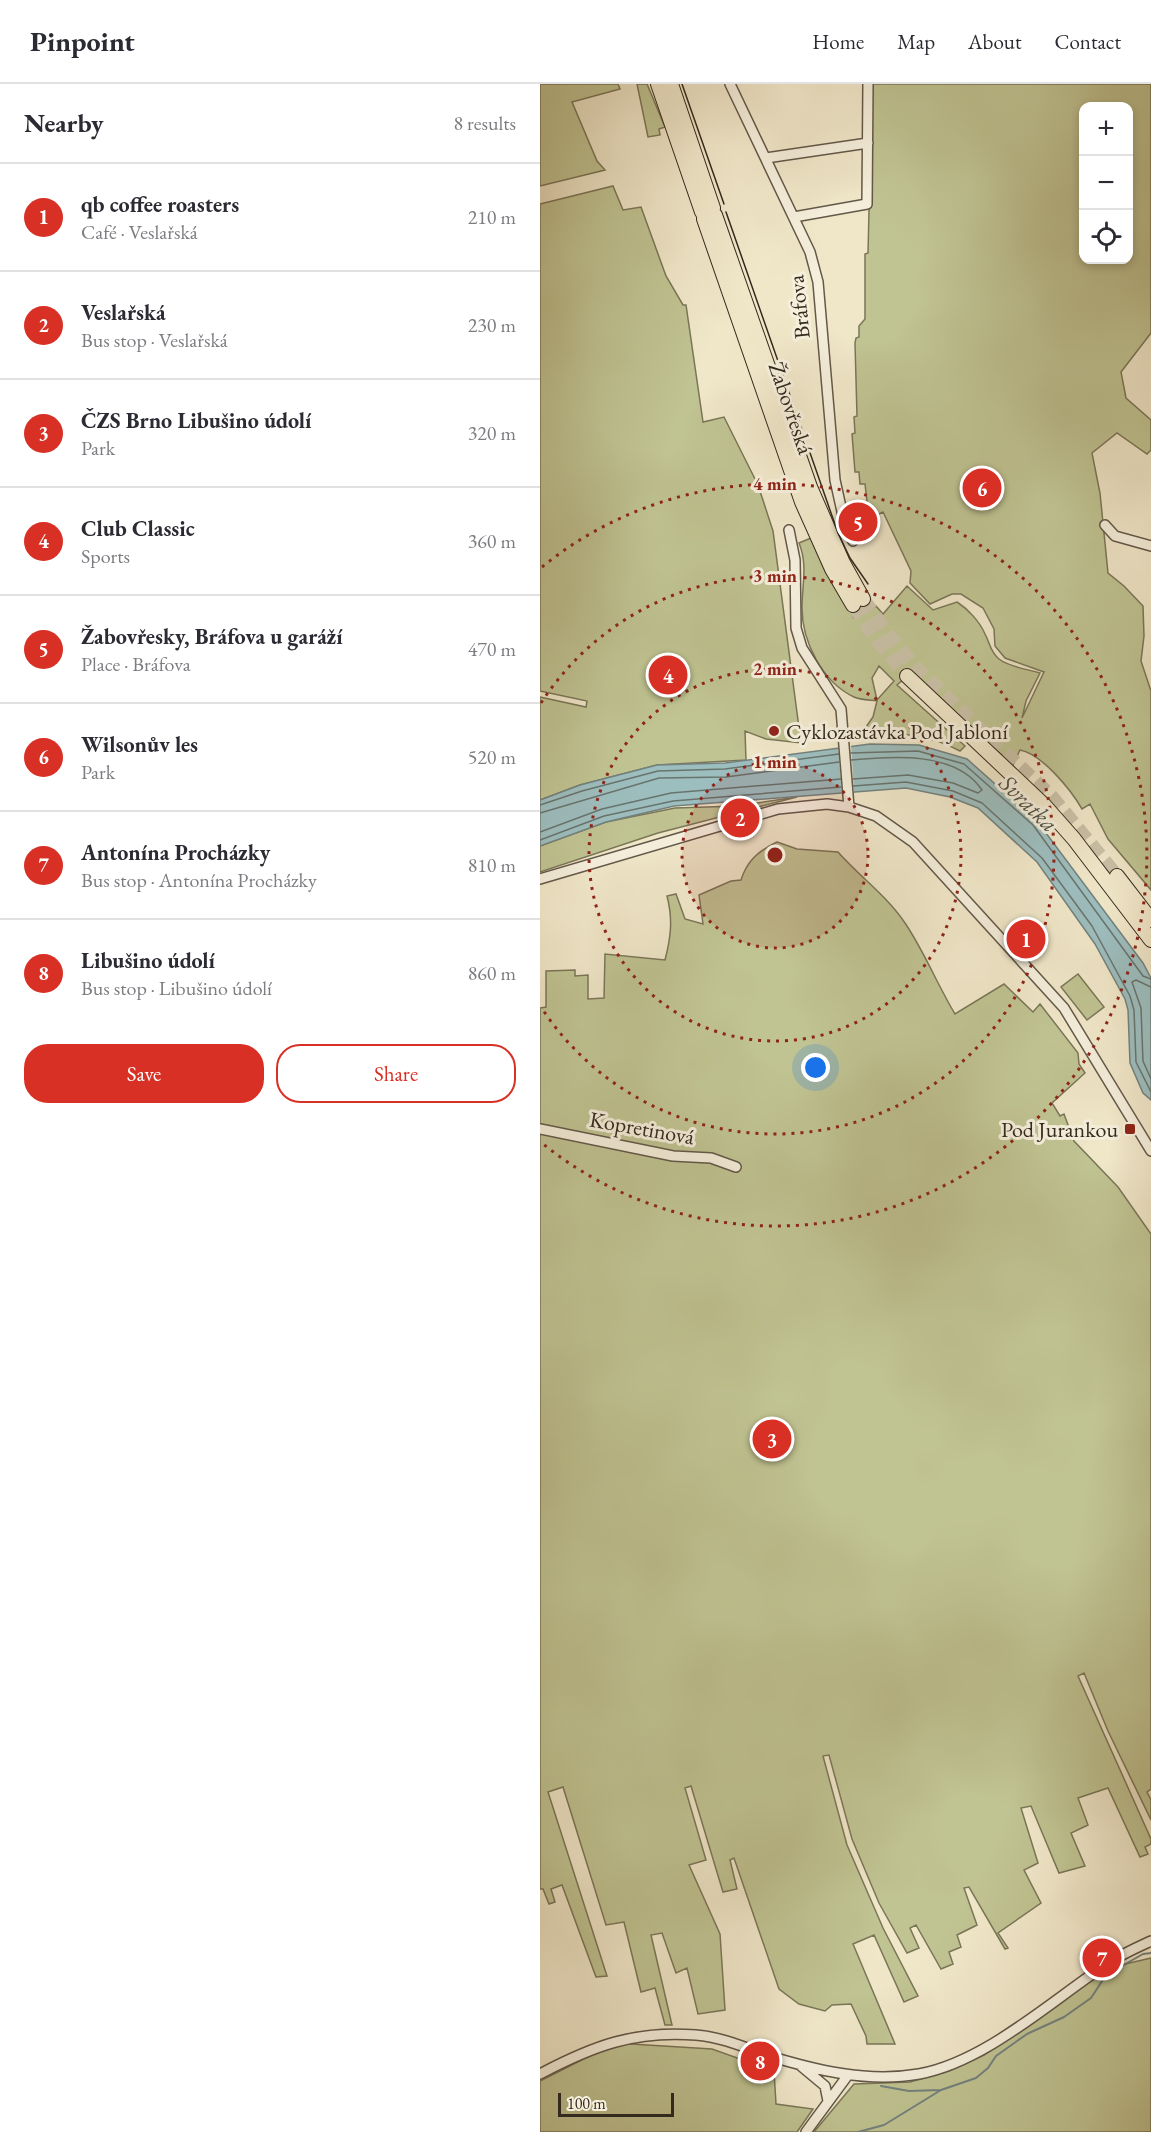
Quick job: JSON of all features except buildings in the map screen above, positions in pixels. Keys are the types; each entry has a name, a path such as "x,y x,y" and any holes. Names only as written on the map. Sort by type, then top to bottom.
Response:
{"highway":[{"name":"Žabovřeská","path":"658,84 709,214 810,487 858,602"},
{"name":"Žabovřeská","path":"671,84 709,214"},
{"path":"907,676 1044,805 1074,839 1151,940"},
{"path":"1117,876 1151,920"}],"street":[{"name":"Bráfova","path":"730,84 810,252 818,282 835,480 845,525 853,541"},
{"path":"794,217 867,204 868,84"},
{"path":"766,158 868,143"},
{"path":"1105,525 1115,536 1151,546"},
{"path":"789,530 795,560 796,628 802,648 838,701 844,721 849,807"},
{"path":"540,879 778,809 827,804 849,807 887,821 905,834 1049,990 1081,1032 1151,1151"},
{"name":"Kopretinová","path":"540,1130 673,1156 711,1158 736,1167"},
{"path":"540,2074 585,2050 625,2037 697,2035 737,2044 799,2064 848,2075 907,2076 945,2066 990,2044 1111,1961 1151,1941"},
{"path":"799,2064 825,2086 828,2101"},
{"path":"806,2132 848,2075"}],"green space":[{"path":"540,84 618,84 620,89 572,102 597,161 605,170 540,186"},
{"path":"637,84 647,84 665,127 659,129 660,135 648,137"},
{"path":"872,84 1151,84 1151,333 1121,372 1126,398 1151,420 1151,450 1147,454 1117,433 1092,453 1100,493 1108,573 1143,606 1144,636 1141,661 1151,691 1151,890 1108,839 1090,804 1082,809 1071,792 1037,758 1020,750 1013,765 947,707 913,671 897,685 965,746 960,751 936,741 912,735 861,734 873,717 877,701 856,698 843,690 823,671 810,647 803,621 804,567 799,543 811,538 854,618 876,606 883,614 907,586 933,610 957,602 965,608 980,625 999,659 1013,666 1040,673 1026,701 1022,718 1044,672 1005,658 995,646 994,629 983,608 961,594 952,594 930,604 910,583 911,571 883,512 869,519 865,484 860,484 859,472 855,472 852,434 855,433 854,417 857,416 855,343 856,338 859,337 859,326 865,319 865,254 868,253","holes":["879,666 894,681 877,700 872,678"]},
{"path":"613,186 623,210 641,207 666,276 683,305 686,305 703,422 724,417 758,485 773,531 801,743 766,739 745,731 746,760 657,765 580,785 540,800 540,697 586,707 587,701 540,691 540,204"},
{"path":"797,797 658,833 540,872 540,846 606,822 675,808 738,806"},
{"path":"777,842 797,849 838,852 890,904 905,923 955,1014 1004,984 1033,1012 1040,1004 1078,1053 1079,1064 1085,1073 1052,1103 1060,1116 1064,1114 1074,1141 1118,1187 1151,1234 1151,1789 1147,1792 1151,1800 1151,1820 1108,1731 1084,1673 1078,1676 1151,1839 1151,1844 1145,1847 1148,1854 1140,1857 1108,1788 1078,1798 1088,1825 1071,1833 1085,1866 1059,1873 1031,1806 1021,1808 1038,1863 1024,1870 1041,1903 998,1933 1008,1948 1005,1949 969,1887 964,1888 977,1925 957,1935 961,1947 949,1952 953,1964 941,1969 916,1925 910,1928 919,1948 907,1953 879,1903 852,1839 829,1755 823,1756 847,1845 883,1928 918,1996 904,2002 874,1935 853,1944 895,2044 867,2044 866,2036 851,2004 832,2005 825,2011 799,2004 779,1989 734,1858 730,1860 737,1889 723,1892 691,1786 685,1788 706,1860 689,1865 720,1934 725,2010 698,2014 687,1968 676,1973 662,1933 651,1935 672,2025 665,2025 655,1988 641,1992 624,1922 606,1925 563,1787 548,1792 607,1976 596,1977 562,1885 551,1889 555,1902 549,1904 543,1889 540,1889 540,1008 546,1007 546,971 575,970 575,976 588,975 588,999 604,998 605,954 665,960 670,928 667,896 676,894 685,919 703,924 699,895 731,881 741,880 746,867 754,857"},
{"path":"1078,974 1104,1007 1087,1020 1061,987"},
{"path":"1151,1958 1151,2132 814,2132 854,2084 910,2082 949,2071 984,2055 1108,1968"},
{"path":"615,2043 712,2049 774,2071 776,2104 813,2109 797,2132 540,2132 540,2081"}],"water":[{"path":"870,744 919,745 967,759 1037,821 1143,963 1151,978 1151,1100 1143,1093 1130,1063 1128,1010 1125,999 1095,944 1037,862 978,808 950,797 906,788 674,806 606,822 540,846 540,800 580,785 657,765 725,763"}],"pier":[{"path":"851,744 854,792 842,795 838,745"}],"waterway":[{"path":"858,2132 884,2125 941,2090 976,2078 988,2068 996,2056 1027,2034 1064,2017 1091,1998 1106,1975 1143,1954 1151,1953"},
{"path":"881,2086 909,2091 941,2090"}],"tunnel":[{"path":"863,599 890,637 918,670 1052,797 1117,876"},
{"path":"853,605 880,644 907,676"}],"tram line":[{"path":"682,84 724,204"},
{"path":"726,212 838,533 850,558 868,584"}],"place":[{"name":"Wilsonův les","path":"982,488"},
{"name":"Žabovřesky, Bráfova u garáží","path":"858,522"},
{"name":"Club Classic","path":"668,675"},
{"name":"Cyklozastávka Pod Jabloní","path":"774,731"},
{"name":"Veslařská","path":"740,818"},
{"name":"qb coffee roasters","path":"1026,939"},
{"name":"Pod Jurankou","path":"1130,1129"},
{"name":"ČZS Brno Libušino údolí","path":"772,1439"},
{"name":"Antonína Procházky","path":"1102,1958"},
{"name":"Libušino údolí","path":"760,2061"}],"water label":[{"name":"Svratka","path":"1029,803"}]}
